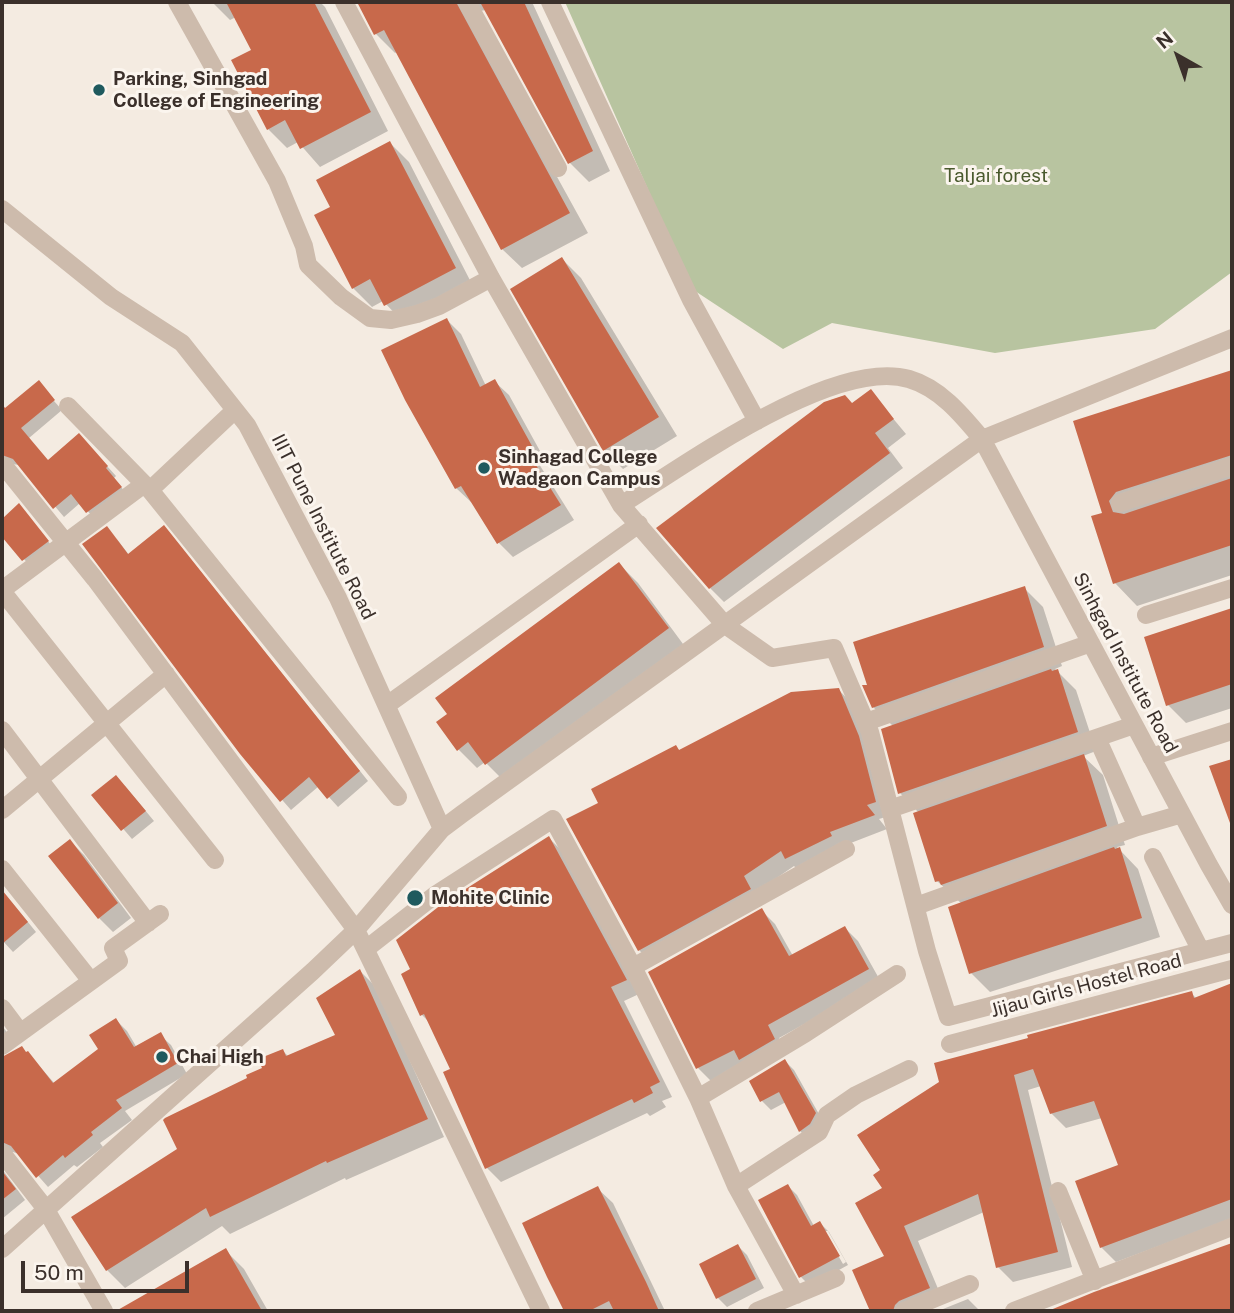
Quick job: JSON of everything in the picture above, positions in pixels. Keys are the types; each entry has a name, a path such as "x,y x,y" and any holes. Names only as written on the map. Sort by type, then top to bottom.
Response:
{"street":[{"path":"177,2 277,181 304,246 308,265 341,297 370,318 391,320 439,306 491,278"},
{"path":"344,2 491,278 621,505 725,625 772,658 834,648 866,722 948,1017 1232,943"},
{"path":"467,2 558,168"},
{"path":"550,2 691,300 757,421"},
{"name":"IIIT Pune Institute Road","path":"2,209 111,297 182,343 247,425 338,598 442,829"},
{"path":"2,1249 356,930 442,829 982,439 1232,338"},
{"name":"Sinhgad Institute Road","path":"621,505 757,421 844,383 872,376 894,376 923,384 938,393 982,439 1232,905"},
{"path":"68,406 147,487 398,797"},
{"path":"215,860 2,591 65,542 147,487 236,410"},
{"path":"4,466 166,674 356,930 541,1311"},
{"path":"1120,503 1232,466"},
{"path":"387,705 639,523"},
{"path":"1146,615 1232,588"},
{"path":"866,722 1091,643"},
{"path":"2,810 166,674"},
{"path":"890,809 1134,725"},
{"path":"2,730 154,918 113,948 119,961 2,1046"},
{"path":"1152,757 1232,731"},
{"path":"1097,738 1137,827"},
{"path":"916,906 1137,827 1181,814"},
{"path":"366,949 435,895 553,819 634,967 698,1098 736,1186 796,1295"},
{"path":"634,967 846,849"},
{"path":"1153,857 1201,951"},
{"path":"2,869 91,981"},
{"name":"Jijau Girls Hostel Road","path":"950,1044 1232,969"},
{"path":"698,1098 897,974"},
{"path":"2,1008 20,1032"},
{"path":"736,1186 819,1132 827,1115 856,1095 909,1069"},
{"path":"2,1153 45,1208 104,1311"},
{"path":"1058,1191 1095,1281"},
{"path":"1014,1311 1232,1227"},
{"path":"757,1311 836,1278"},
{"path":"904,1311 970,1284"}],"green space":[{"name":"Taljai forest","path":"565,2 1232,2 1232,272 1155,329 995,353 832,323 783,349 692,289"}],"building":[{"path":"226,2 314,2 371,112 300,149 285,120 267,130 231,60 251,50"},
{"path":"357,2 456,2 570,213 501,250 384,30 374,35"},
{"path":"480,2 524,2 593,151 568,164"},
{"path":"390,141 456,268 384,306 370,279 352,289 314,215 330,207 316,180"},
{"path":"562,257 659,417 603,451 510,289"},
{"path":"447,318 480,387 495,379 532,446 526,449 561,505 497,544 461,486 455,489 405,400 381,350"},
{"path":"1232,370 1232,455 1116,492 1109,501 1113,512 1124,514 1232,478 1232,545 1113,584 1091,516 1102,513 1073,421"},
{"path":"39,380 55,400 21,428 48,460 79,433 108,466 106,468 122,487 86,513 71,494 53,509 13,459 2,455 2,404 5,408"},
{"path":"871,389 894,419 875,433 890,453 709,589 656,528 824,402 845,395 852,403"},
{"path":"19,503 49,541 22,561 2,537 2,519"},
{"path":"164,525 360,771 327,799 309,777 280,802 240,754 82,544 107,526 128,554"},
{"path":"619,562 669,628 485,765 468,742 457,751 436,722 447,714 435,698"},
{"path":"1025,586 1044,647 872,708 862,685 867,685 853,642"},
{"path":"1232,608 1232,684 1166,706 1144,637"},
{"path":"1051,669 1058,669 1078,732 898,794 881,729"},
{"path":"839,688 859,736 876,802 867,805 875,815 830,832 832,836 785,859 781,851 744,876 751,889 638,951 566,819 598,803 591,789 676,745 679,750 791,692"},
{"path":"1084,754 1107,826 941,885 939,881 935,882 913,813"},
{"path":"1232,759 1232,822 1230,823 1209,766"},
{"path":"116,775 146,811 121,831 91,795"},
{"path":"549,836 627,980 611,987 660,1082 650,1087 653,1093 634,1103 632,1099 485,1169 443,1072 450,1069 424,1014 420,1016 401,974 410,969 396,940 442,904"},
{"path":"70,839 118,903 98,919 48,856"},
{"path":"1120,847 1142,918 969,974 948,907"},
{"path":"2,890 28,922 2,944"},
{"path":"762,908 789,956 845,926 869,969 768,1025 775,1039 739,1060 734,1050 696,1069 648,972"},
{"path":"360,969 428,1119 327,1163 326,1161 210,1217 206,1208 106,1271 71,1217 177,1149 163,1120 165,1118 247,1078 246,1075 262,1068 258,1059 283,1049 286,1056 335,1035 316,998"},
{"path":"1232,983 1232,1199 1100,1248 1075,1181 1118,1165 1094,1101 1050,1114 1033,1069 1014,1075 1058,1252 996,1268 978,1194 904,1226 930,1288 899,1301 893,1311 870,1311 852,1270 884,1256 855,1203 882,1188 873,1175 880,1170 857,1135 939,1082 934,1063 1192,991 1194,998"},
{"path":"116,1018 134,1047 161,1032 178,1063 116,1100 122,1108 91,1132 93,1135 65,1158 63,1155 36,1178 11,1146 2,1142 2,1057 22,1046 53,1083 98,1049 89,1035"},
{"path":"785,1059 816,1113 810,1124 799,1132 779,1092 760,1102 749,1081"},
{"path":"2,1171 16,1189 2,1200"},
{"path":"788,1184 811,1226 820,1221 840,1256 799,1278 758,1200"},
{"path":"598,1186 659,1311 614,1311 609,1301 589,1311 564,1311 547,1277 522,1223"},
{"path":"1232,1243 1232,1311 1048,1311 1094,1292"},
{"path":"738,1244 756,1279 716,1299 699,1264"},
{"path":"226,1248 262,1311 116,1311"}],"place":[{"name":"Parking, Sinhgad College of Engineering","path":"99,90"},
{"name":"Sinhagad College Wadgaon Campus","path":"484,468"},
{"name":"Mohite Clinic","path":"415,898"},
{"name":"Chai High","path":"162,1057"}]}
